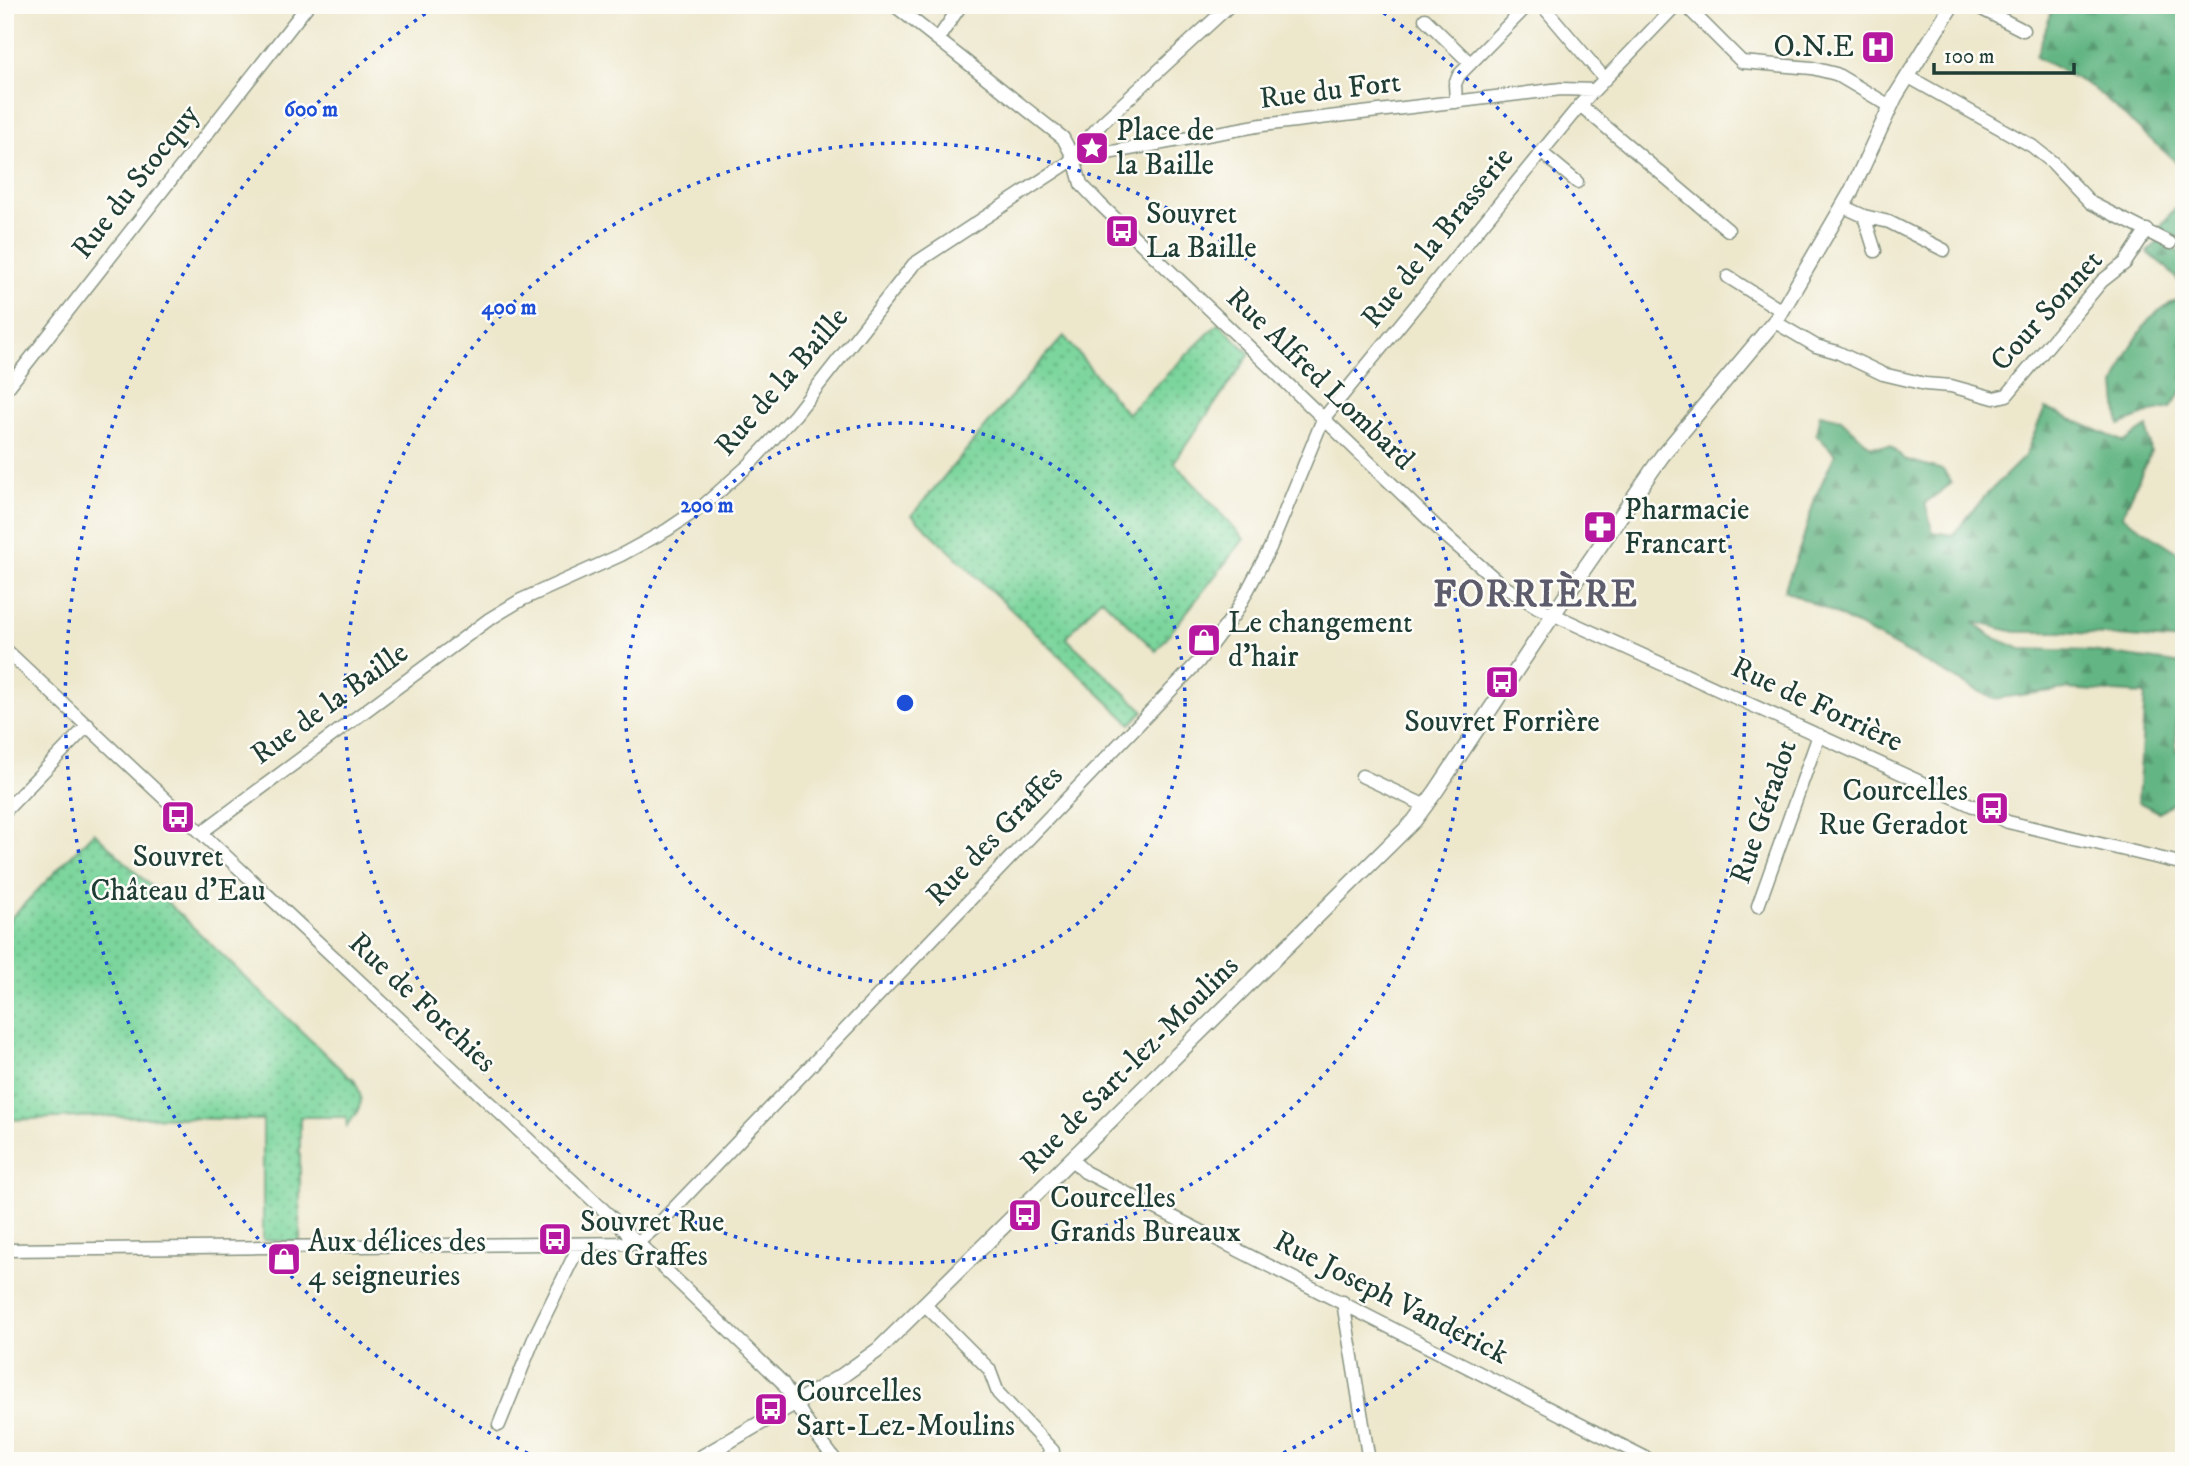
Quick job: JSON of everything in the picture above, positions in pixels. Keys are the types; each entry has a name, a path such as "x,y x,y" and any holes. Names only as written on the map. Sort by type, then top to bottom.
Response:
{"main road":[{"name":"Rue de Sart-lez-Moulins","path":"695,1461 843,1375 878,1350 1391,844 1426,806 1662,456 1778,317 1859,175 1890,106 1952,5"}],"street":[{"name":"Rue du Stocquy","path":"5,391 308,5"},
{"name":"Rue Alfred Lombard","path":"894,5 1063,138 1074,159 1081,184 1098,203 1478,566 1502,585 1554,614"},
{"path":"938,39 961,5"},
{"path":"1074,159 1082,145 1102,123 1230,5"},
{"path":"1456,103 1455,85 1460,75 1528,5"},
{"path":"1542,5 1605,79"},
{"path":"1685,5 1742,62 1812,68 1836,74 1890,106"},
{"path":"1974,5 2023,30"},
{"name":"Rue de la Brasserie","path":"1323,419 1580,105 1672,7"},
{"path":"1425,19 1471,63"},
{"path":"1907,76 2032,146 2052,162 2091,203 2170,243"},
{"name":"Rue du Fort","path":"1074,159 1262,125 1561,89 1594,90"},
{"path":"1580,105 1728,230"},
{"path":"1542,153 1577,182"},
{"name":"Rue de la Baille","path":"202,832 488,620 521,600 632,549 704,505 749,466 795,415 914,264 1074,159"},
{"path":"1842,206 1864,216 1889,222 1944,250"},
{"path":"1864,216 1875,251"},
{"name":"Cour Sonnet","path":"1778,317 1816,346 1837,352 1883,374 1924,384 1951,386 1994,398 2007,395 2102,281 2125,263 2147,230"},
{"path":"1728,277 1778,317"},
{"name":"Rue des Graffes","path":"637,1243 656,1227 1199,661 1236,612 1270,548 1323,419"},
{"name":"Rue de Forrière","path":"1554,614 2008,822 2184,864"},
{"name":"Rue de Forchies","path":"5,649 782,1382 808,1424 836,1461"},
{"path":"5,811 88,725"},
{"name":"Rue Géradot","path":"1758,906 1819,735"},
{"path":"1362,776 1426,806"},
{"name":"Rue Joseph Vanderick","path":"1072,1160 1085,1172 1652,1461"},
{"path":"5,1250 637,1243"},
{"path":"499,1425 535,1336 580,1244"},
{"path":"1343,1302 1369,1461"},
{"path":"925,1305 989,1368 998,1393 1053,1451 1043,1461"}],"green space":[{"path":"2054,5 2184,5 2184,169 2092,87 2036,57"},
{"path":"2184,197 2184,241 2159,228"},
{"path":"2159,241 2184,255 2184,288 2167,268 2147,252"},
{"path":"2184,298 2184,388 2170,408 2119,425 2115,385 2129,350 2149,319 2171,302"},
{"path":"1219,323 1250,354 1174,462 1244,539 1156,651 1101,598 1066,638 1144,711 1131,724 912,515 1064,336 1127,414"},
{"path":"2045,408 2124,442 2147,427 2151,452 2122,516 2184,556 2184,641 2064,632 2016,632 1973,622 1992,637 2021,649 2091,651 2184,664 2184,711 2176,718 2176,751 2184,754 2184,795 2159,812 2138,802 2145,694 2064,689 1993,699 1834,613 1784,590 1815,498 1835,454 1816,434 1820,414 1841,419 1870,446 1891,446 1904,459 1943,470 1952,483 1925,503 1933,532 1953,535 1985,496 2025,456"},
{"path":"94,832 353,1078 361,1098 356,1114 347,1126 346,1117 300,1117 300,1242 263,1240 263,1120 105,1116 5,1120 5,924"}],"place":[{"name":"O.N.E","path":"1878,47"},
{"name":"Place de la Baille","path":"1092,148"},
{"name":"Souvret La Baille","path":"1122,231"},
{"name":"Pharmacie Francart","path":"1600,527"},
{"name":"Le changement d'hair","path":"1204,640"},
{"name":"Souvret Forrière","path":"1502,682"},
{"name":"Courcelles Rue Geradot","path":"1992,808"},
{"name":"Souvret Château d'Eau","path":"178,817"},
{"name":"Courcelles Grands Bureaux","path":"1025,1215"},
{"name":"Souvret Rue des Graffes","path":"555,1239"},
{"name":"Aux délices des 4 seigneuries","path":"284,1259"},
{"name":"Courcelles Sart-Lez-Moulins","path":"771,1409"}],"district":[{"name":"FORRIÈRE","path":"1536,595"}]}
